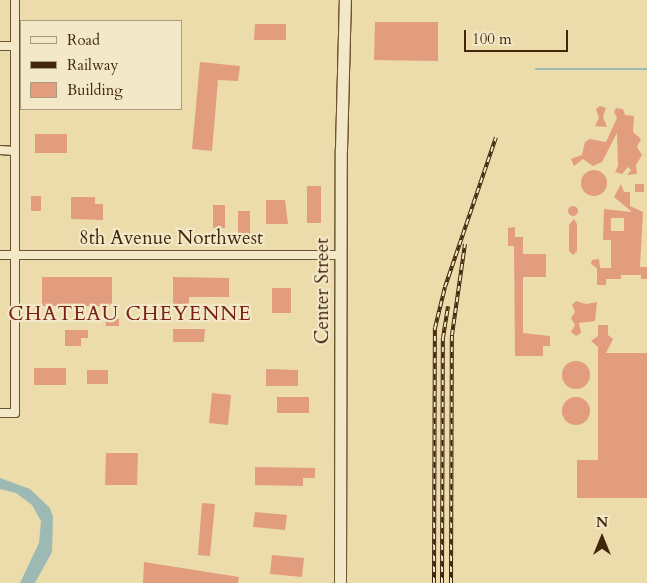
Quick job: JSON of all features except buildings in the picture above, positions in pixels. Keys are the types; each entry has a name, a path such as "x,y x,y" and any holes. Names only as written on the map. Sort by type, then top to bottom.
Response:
{"main road":[{"name":"Center Street","path":"340,583 341,255 345,0"}],"street":[{"path":"0,413 15,413 15,0"},
{"path":"0,46 15,46"},
{"path":"0,150 15,151"},
{"name":"8th Avenue Northwest","path":"0,255 341,255"}],"water":[{"path":"0,478 30,489 50,508 53,517 52,552 35,583 20,583 39,543 41,521 32,505 16,493 0,489"}],"waterway":[{"path":"536,69 647,69"}],"railway":[{"path":"434,583 435,328 445,287 496,137"},
{"path":"451,583 452,335 465,244"},
{"path":"442,583 443,338 448,306"}],"district":[{"name":"CHATEAU CHEYENNE","path":"130,313"}]}
